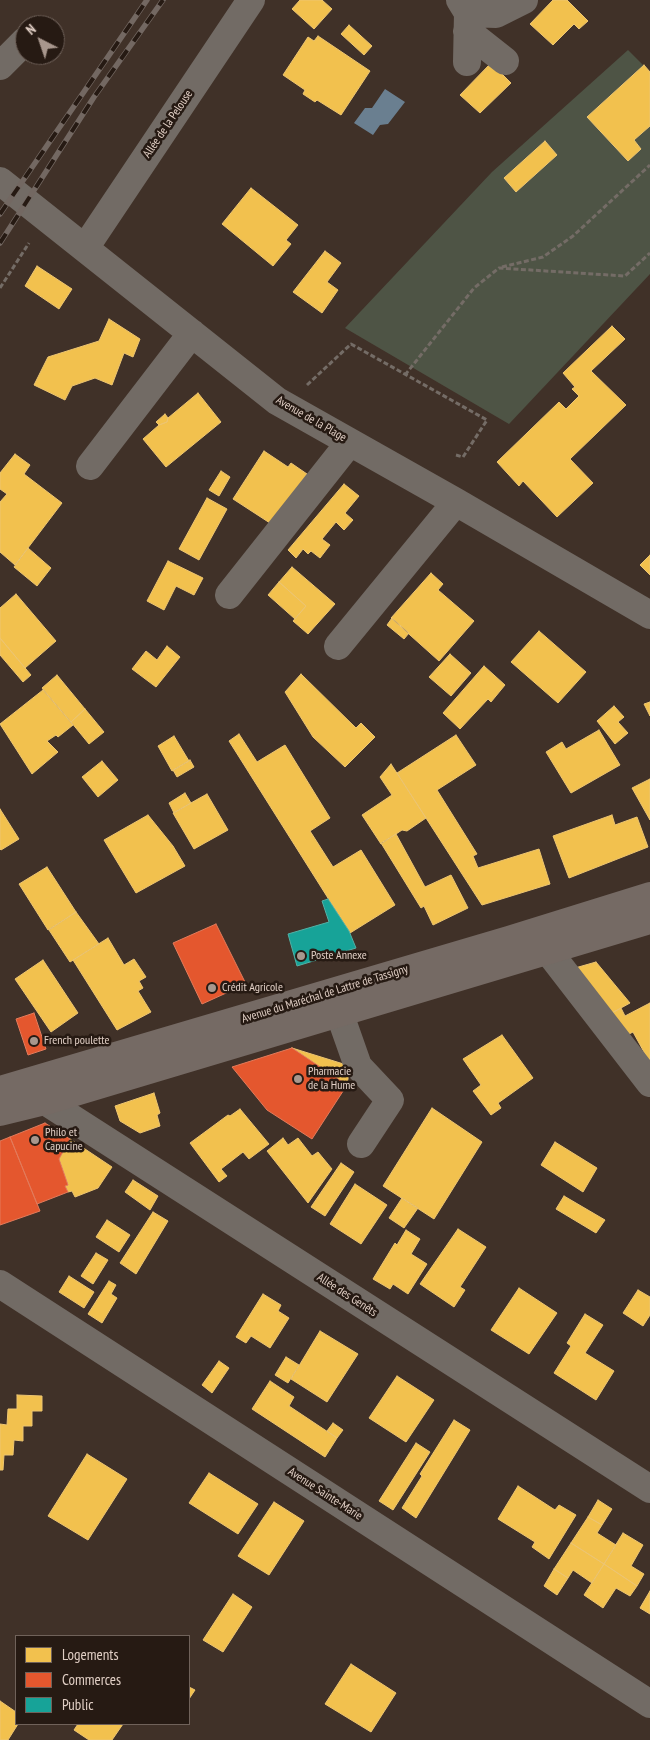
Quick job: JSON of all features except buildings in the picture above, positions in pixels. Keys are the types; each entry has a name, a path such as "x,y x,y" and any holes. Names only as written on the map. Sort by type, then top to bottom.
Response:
{"main road":[{"name":"Avenue du Maréchal de Lattre de Tassigny","path":"0,1090 509,940 650,896"},
{"name":"Avenue du Maréchal de Lattre de Tassigny","path":"0,1112 45,1101 650,920"}],"street":[{"name":"Allée de la Pelouse","path":"85,248 251,0"},
{"path":"465,15 496,14 524,0"},
{"path":"465,15 505,61"},
{"path":"465,15 466,62"},
{"path":"0,66 15,50"},
{"name":"Avenue de la Plage","path":"0,180 277,401 650,615"},
{"path":"90,466 192,333"},
{"path":"229,595 350,442"},
{"path":"338,646 456,502"},
{"path":"548,951 650,1083"},
{"path":"339,1012 358,1066 390,1100 361,1144"},
{"name":"Allée des Genêts","path":"45,1101 650,1489"},
{"name":"Avenue Sainte-Marie","path":"0,1284 650,1704"}],"path":[{"path":"405,376 474,288 499,268 543,257 573,236 650,165"},
{"path":"0,288 46,217"},
{"path":"499,268 625,276 650,253"},
{"path":"304,388 351,344 405,376 487,420 464,457 456,455"}],"green space":[{"path":"628,50 650,72 650,274 509,424 345,328 492,172"}],"water":[{"path":"385,89 405,102 388,124 380,125 373,135 354,123 365,108 372,108"}],"railway":[{"path":"0,214 147,0"},
{"path":"0,243 94,97 163,0"}],"place":[{"name":"Poste Annexe","path":"301,956"},
{"name":"Crédit Agricole","path":"212,988"},
{"name":"French poulette","path":"34,1041"},
{"name":"Pharmacie de la Hume","path":"298,1079"},
{"name":"Philo et Capucine","path":"35,1140"}]}
